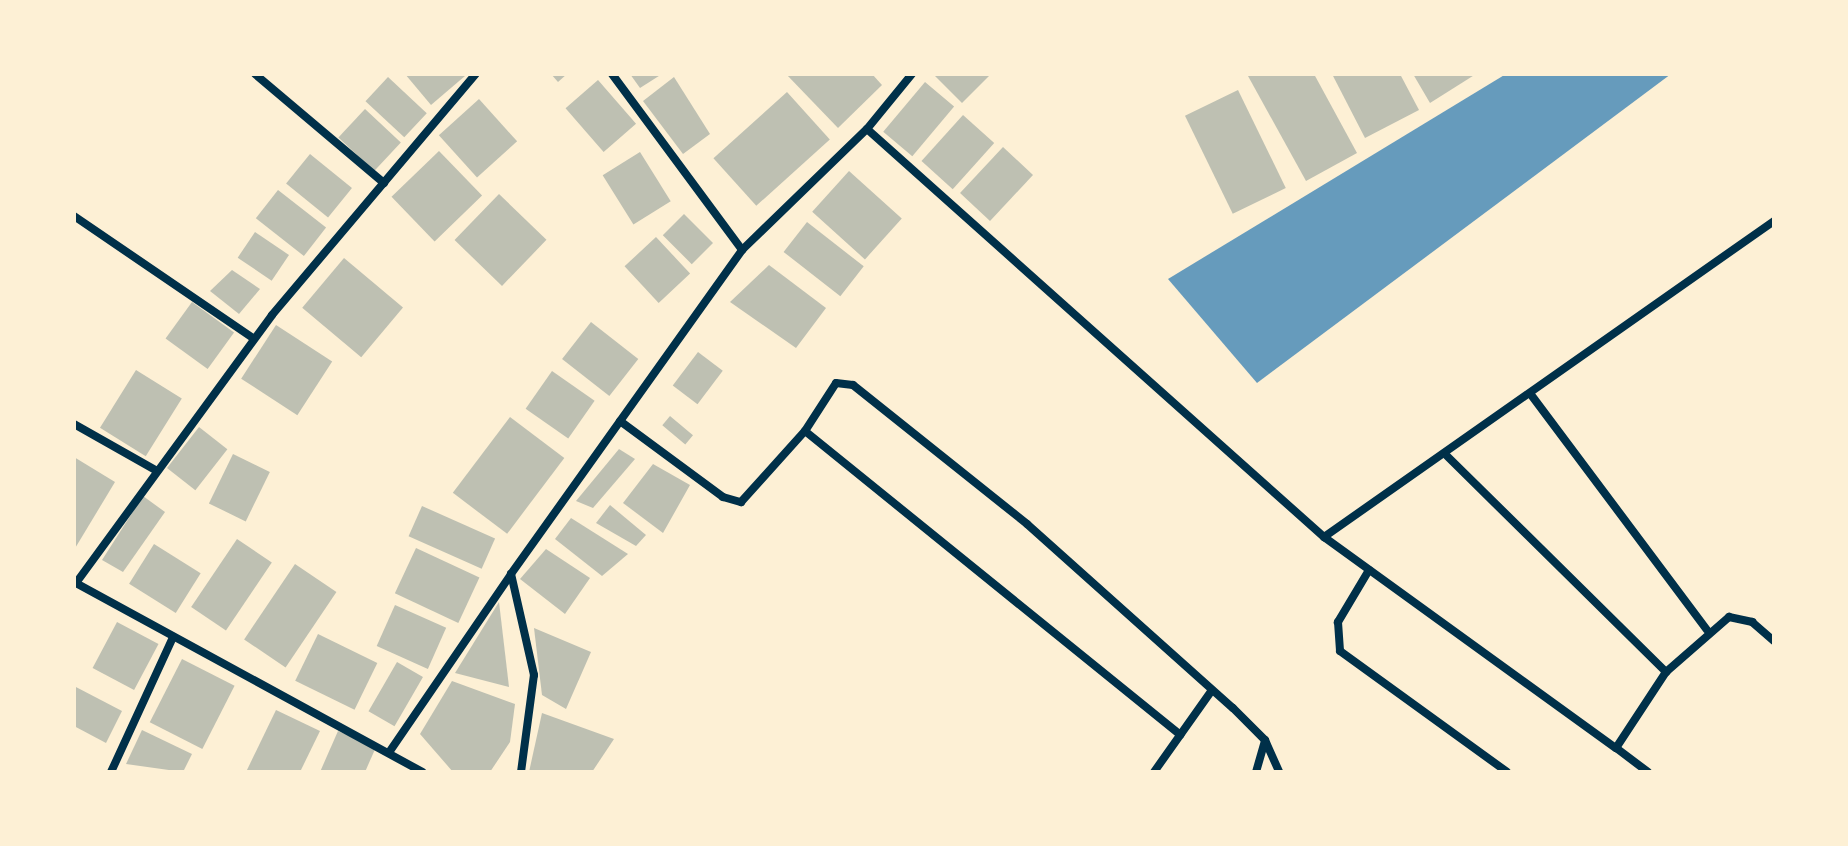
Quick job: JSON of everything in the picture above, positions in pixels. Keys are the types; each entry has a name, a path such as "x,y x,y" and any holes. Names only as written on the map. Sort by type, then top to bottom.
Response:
{"street":[{"path":"255,74 384,183"},
{"path":"423,772 390,751 75,582 253,338 476,74"},
{"path":"612,74 742,250"},
{"path":"390,751 511,574 742,250 867,129 912,74"},
{"path":"867,129 1324,537 1648,772"},
{"path":"74,216 253,338"},
{"path":"1324,537 1447,456 1774,221"},
{"path":"620,421 723,497 741,502 805,431 836,383 853,385 1027,524 1212,690 1265,740 1279,772"},
{"path":"1532,396 1707,630"},
{"path":"74,424 157,471"},
{"path":"805,431 1180,735"},
{"path":"1447,456 1666,672"},
{"path":"1369,570 1338,622 1340,651 1507,772"},
{"path":"511,574 534,675 521,772"},
{"path":"1616,748 1666,672 1707,630 1739,617 1774,641"},
{"path":"111,772 173,637"},
{"path":"1154,772 1212,690"},
{"path":"1256,772 1265,740"}],"water":[{"path":"1506,74 1671,74 1257,383 1168,279"}],"building":[{"path":"405,74 463,74 465,76 431,105"},
{"path":"551,74 567,74 558,82"},
{"path":"630,74 662,74 640,88"},
{"path":"786,74 872,74 882,85 838,128"},
{"path":"933,74 991,74 962,103"},
{"path":"1314,74 1357,153 1306,181 1248,76"},
{"path":"1332,74 1400,74 1419,110 1365,138"},
{"path":"1413,74 1476,74 1430,103"},
{"path":"388,77 427,113 404,137 365,101"},
{"path":"674,77 710,134 683,154 643,101"},
{"path":"598,80 636,124 604,152 566,108"},
{"path":"925,82 954,106 912,156 883,132"},
{"path":"1238,90 1286,188 1233,214 1185,116"},
{"path":"787,92 830,140 756,206 713,158"},
{"path":"479,99 517,141 477,177 439,135"},
{"path":"365,109 401,142 374,171 338,138"},
{"path":"963,115 994,143 953,189 922,161"},
{"path":"1003,147 1033,175 990,221 960,193"},
{"path":"439,151 482,196 435,241 392,197"},
{"path":"640,152 671,201 633,225 603,175"},
{"path":"310,154 352,188 328,218 286,184"},
{"path":"849,171 902,219 865,259 812,212"},
{"path":"278,190 326,228 304,256 256,218"},
{"path":"499,194 546,240 502,286 455,240"},
{"path":"684,214 713,243 692,264 663,235"},
{"path":"807,222 864,266 840,296 784,252"},
{"path":"255,232 289,255 272,281 238,258"},
{"path":"656,237 690,274 659,303 625,266"},
{"path":"344,258 403,307 361,357 302,308"},
{"path":"769,265 826,308 796,348 730,302"},
{"path":"232,270 260,289 239,314 210,291"},
{"path":"192,302 234,333 208,369 166,338"},
{"path":"591,322 638,359 609,396 562,359"},
{"path":"276,325 332,361 297,415 241,379"},
{"path":"698,352 723,371 697,404 673,386"},
{"path":"136,370 182,399 146,456 100,428"},
{"path":"552,371 595,401 568,439 526,409"},
{"path":"670,416 693,435 685,444 662,425"},
{"path":"510,417 564,458 507,534 453,493"},
{"path":"199,427 227,449 195,490 167,468"},
{"path":"619,449 635,459 593,508 576,501"},
{"path":"233,454 270,472 246,521 209,503"},
{"path":"74,457 115,482 74,550"},
{"path":"653,464 690,485 663,533 623,503"},
{"path":"143,496 165,512 123,572 102,560"},
{"path":"610,505 646,535 636,546 596,523"},
{"path":"422,506 495,539 482,569 409,536"},
{"path":"571,518 628,554 602,576 555,539"},
{"path":"237,539 272,562 226,630 191,607"},
{"path":"154,544 201,573 176,613 129,584"},
{"path":"416,548 479,578 458,623 395,593"},
{"path":"546,549 590,578 565,614 520,579"},
{"path":"295,564 336,592 286,667 244,639"},
{"path":"499,602 509,687 455,673"},
{"path":"395,605 446,628 428,669 377,646"},
{"path":"117,622 158,644 134,690 93,668"},
{"path":"534,628 591,652 566,709 542,695"},
{"path":"318,634 377,663 355,710 295,681"},
{"path":"182,659 235,686 202,749 150,722"},
{"path":"397,662 423,677 394,726 368,711"},
{"path":"452,681 515,704 510,742 490,772 453,772 420,734"},
{"path":"74,686 122,711 106,743 74,726"},
{"path":"276,710 320,731 300,772 246,772"},
{"path":"542,713 614,739 592,772 529,772"},
{"path":"142,730 192,754 183,772 126,764"},
{"path":"338,731 376,747 365,772 320,772"}]}
